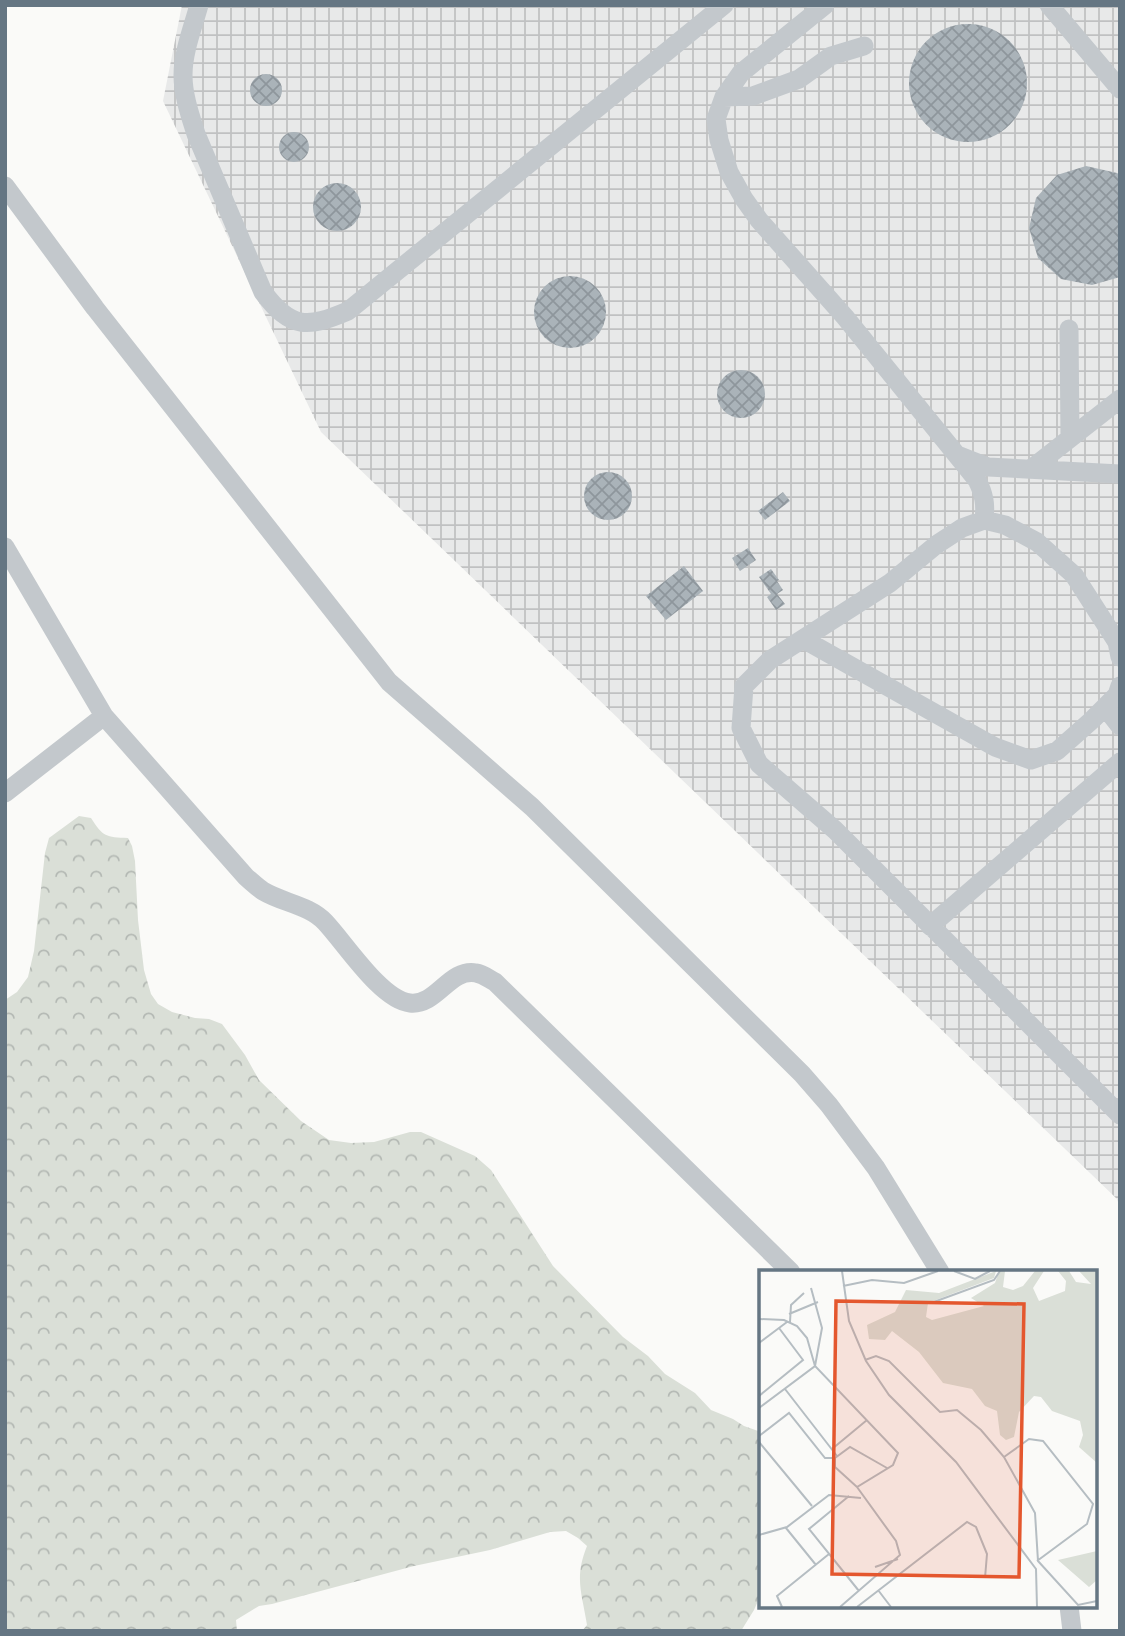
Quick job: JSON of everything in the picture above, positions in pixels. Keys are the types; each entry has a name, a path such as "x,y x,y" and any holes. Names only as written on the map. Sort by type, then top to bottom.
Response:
{"street":[{"path":"199,5 183,75 187,107 263,292 274,307 287,317 304,324 320,322 348,311 724,5"},
{"path":"825,5 741,73 724,97 716,119 719,140 729,172 744,200 759,220 845,317 978,480 986,507 984,520"},
{"path":"1049,5 1120,89"},
{"path":"724,97 753,96 799,79 831,56 864,46"},
{"path":"5,186 95,308 389,682 532,807 802,1074 877,1168 939,1270"},
{"path":"1069,329 1070,439"},
{"path":"1031,469 1120,399"},
{"path":"955,454 988,467 1120,474"},
{"path":"1120,656 1117,642 1073,575 1037,542 1005,525 984,520 962,528 936,545 890,583 770,660 744,686 741,728 759,764 835,830 1120,1115"},
{"path":"5,547 104,716 246,877 262,890 307,909 323,920 376,982 392,996 409,1003 425,1001 456,976 467,972 479,974 495,982 790,1270"},
{"path":"803,639 995,747 1031,760 1058,751 1115,695"},
{"path":"1115,695 1120,726"},
{"path":"5,793 104,716"},
{"path":"930,926 1120,762"},
{"path":"1069,1608 1072,1631"}],"shaded area":[{"path":"182,5 1120,5 1120,1208 1117,1199 321,432 163,101"}],"green space":[{"path":"79,816 91,818 106,835 128,838 135,861 144,970 151,994 158,1004 172,1012 222,1024 245,1055 259,1080 301,1121 329,1140 374,1142 410,1132 421,1132 475,1156 491,1170 553,1266 623,1337 648,1356 665,1374 695,1393 711,1410 759,1431 759,1599 741,1631 582,1631 587,1625 580,1577 587,1546 566,1531 550,1532 490,1550 414,1566 259,1606 236,1620 237,1631 5,1631 5,1000 17,992 28,977 49,838"}],"building":[{"path":"968,24 990,29 1010,41 1022,61 1027,83 1022,105 1010,125 990,137 968,142 946,137 926,125 914,105 909,83 914,61 926,41 946,29"},
{"path":"266,74 277,79 282,90 277,101 266,106 255,101 250,90 255,79"},
{"path":"294,132 305,136 309,147 305,158 294,162 283,158 279,147 283,136"},
{"path":"1086,166 1120,175 1120,277 1092,285 1061,279 1038,258 1029,228 1036,198 1057,175"},
{"path":"337,183 346,184 354,190 360,198 360,216 354,224 346,230 337,231 328,230 320,224 314,216 313,207 314,198 320,190 328,184"},
{"path":"577,276 596,286 604,298 604,326 596,338 584,346 563,348 544,338 536,326 534,305 544,286 556,278"},
{"path":"741,370 750,371 758,377 764,385 764,403 758,411 750,417 741,418 732,417 724,411 718,403 717,394 718,385 724,377 732,371"},
{"path":"608,472 617,473 625,479 631,487 631,505 625,513 617,519 608,520 599,519 591,513 585,505 584,496 585,487 591,479 599,473"},
{"path":"783,492 790,501 765,520 758,511"},
{"path":"748,548 756,560 740,571 732,558"},
{"path":"684,566 703,591 666,620 646,596"},
{"path":"771,569 783,590 777,594 785,604 776,610 767,597 771,594 759,577"}]}
